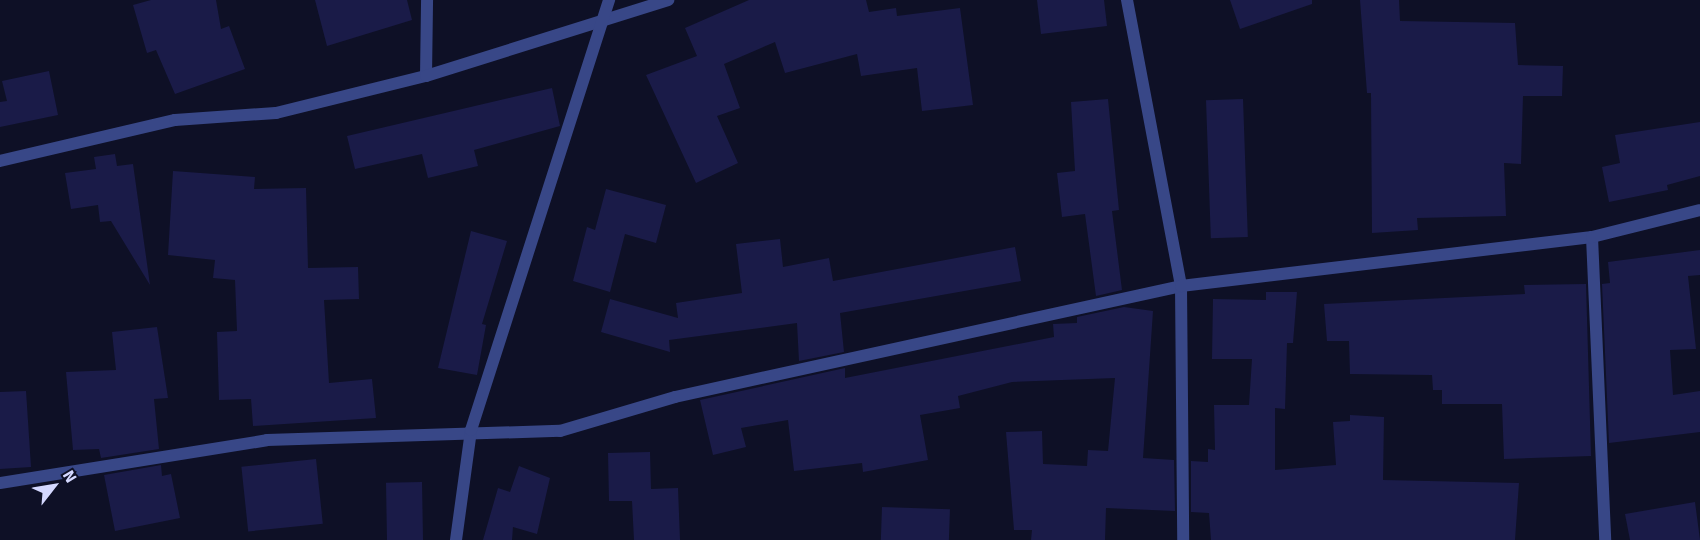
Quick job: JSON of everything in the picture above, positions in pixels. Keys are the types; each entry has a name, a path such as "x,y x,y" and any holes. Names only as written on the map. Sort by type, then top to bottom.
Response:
{"street":[{"path":"426,76 428,0"},
{"path":"456,540 471,430 609,0"},
{"path":"0,161 175,120 276,113 426,76 668,0"},
{"path":"1127,0 1181,286 1182,540"},
{"path":"0,483 267,440 471,430 560,431 675,397 1181,286 1592,237 1700,210"},
{"path":"1592,237 1605,540"}],"building":[{"path":"151,0 216,0 221,29 229,26 245,69 175,94 156,50 147,53 133,5"},
{"path":"315,0 407,0 412,20 327,46"},
{"path":"749,0 866,0 869,12 896,8 897,16 960,8 973,105 922,111 917,68 861,76 857,54 785,73 775,42 724,64 740,108 717,116 738,163 696,183 646,75 697,56 685,28"},
{"path":"1037,0 1104,0 1107,26 1041,34"},
{"path":"1230,0 1312,0 1312,4 1240,29"},
{"path":"1360,0 1399,0 1400,21 1515,23 1518,65 1563,66 1562,96 1523,96 1521,164 1504,163 1506,216 1417,218 1418,230 1372,233 1371,93 1367,93"},
{"path":"49,71 58,115 0,127 0,102 7,101 2,81"},
{"path":"552,88 560,126 474,150 478,166 428,178 422,154 355,169 347,136"},
{"path":"1108,99 1119,210 1112,211 1122,290 1096,296 1085,214 1062,217 1057,173 1075,171 1071,102"},
{"path":"1243,99 1248,237 1211,238 1206,100"},
{"path":"1700,122 1700,176 1667,185 1668,190 1609,202 1602,167 1620,163 1615,135"},
{"path":"115,154 117,166 133,164 150,285 111,221 100,222 98,205 71,209 65,173 96,169 94,157"},
{"path":"173,171 255,177 254,189 306,188 308,268 358,267 359,299 324,300 329,383 372,379 376,418 253,426 251,399 219,400 217,332 237,331 235,280 213,278 215,260 168,255"},
{"path":"606,189 666,205 656,243 625,234 610,292 573,281 587,227 595,230"},
{"path":"471,231 507,241 482,324 486,325 477,375 438,368"},
{"path":"780,239 783,267 829,258 833,281 1015,247 1021,281 840,313 844,352 799,361 797,323 669,340 670,352 601,332 610,299 678,318 676,303 742,293 736,244"},
{"path":"1700,250 1700,275 1688,276 1696,349 1670,350 1673,395 1700,391 1700,432 1609,443 1602,284 1610,283 1608,262"},
{"path":"1586,284 1591,456 1504,459 1502,404 1442,404 1442,390 1433,390 1432,375 1350,374 1349,341 1327,341 1324,304 1525,294 1524,285"},
{"path":"1266,292 1297,292 1293,343 1287,343 1285,409 1275,408 1275,470 1336,465 1333,422 1350,421 1350,415 1384,417 1383,480 1519,483 1515,540 1211,540 1209,513 1191,512 1191,461 1208,462 1208,449 1215,450 1214,405 1249,405 1252,359 1212,359 1213,299 1266,300"},
{"path":"1124,307 1153,311 1143,458 1174,460 1175,511 1106,508 1105,540 1031,540 1032,530 1014,530 1006,432 1042,431 1043,464 1087,466 1088,450 1108,451 1115,378 1012,382 958,396 960,408 920,415 928,460 863,472 862,463 794,471 788,420 741,428 746,447 713,455 700,400 845,368 845,378 1054,337 1053,324 1077,323 1077,317"},
{"path":"157,327 168,398 154,399 159,449 101,458 99,449 73,450 66,372 116,370 112,332"},
{"path":"26,391 31,467 0,469 0,392"},
{"path":"650,452 651,489 678,488 680,540 634,540 632,501 609,501 608,453"},
{"path":"316,459 323,524 248,531 241,467"},
{"path":"161,465 162,476 171,474 180,518 115,531 104,475"},
{"path":"519,466 550,478 537,534 513,527 512,540 483,540 498,488 510,492"},
{"path":"422,482 423,540 387,540 386,483"},
{"path":"1695,502 1700,540 1630,540 1625,514"},
{"path":"882,507 950,509 949,540 881,540"}]}
